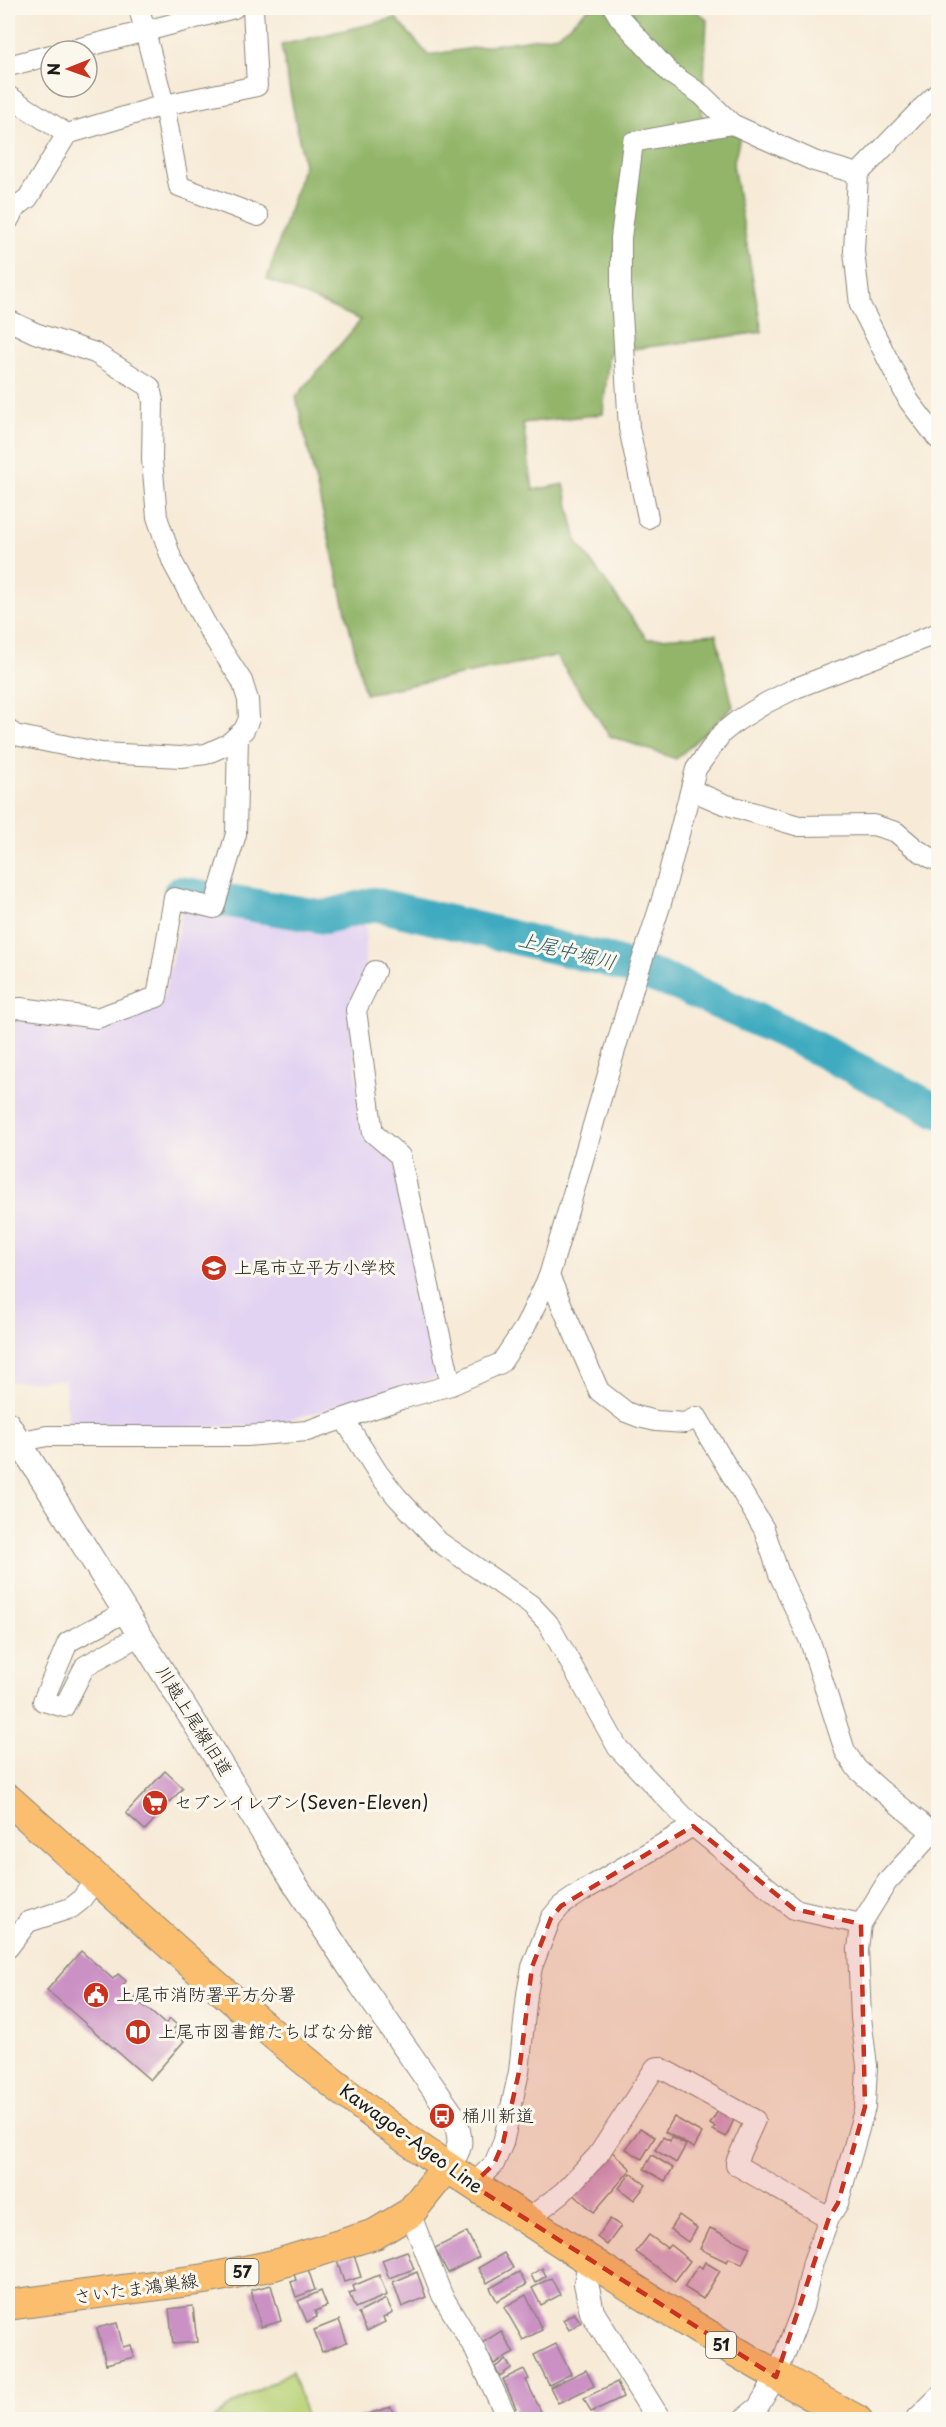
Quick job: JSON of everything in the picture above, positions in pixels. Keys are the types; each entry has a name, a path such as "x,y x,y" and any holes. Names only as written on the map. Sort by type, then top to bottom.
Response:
{"main road":[{"name":"Kawagoe-Ageo Line","path":"8,1799 214,1984 372,2114 446,2168 590,2263 776,2377 857,2420"},
{"name":"さいたま鴻巣線","path":"8,2306 205,2279 274,2265 375,2234 410,2213 446,2168"}],"street":[{"path":"139,8 164,105 179,186 258,216"},
{"path":"99,44 234,8"},
{"path":"8,221 15,208 28,198 68,134 164,105 257,86 253,8"},
{"path":"614,8 620,18 670,73 702,95 732,124 794,152 858,174"},
{"path":"8,66 39,59"},
{"path":"939,93 922,107 858,174 854,251 860,305 909,401 939,439"},
{"path":"8,96 68,134"},
{"path":"648,518 629,428 621,297 621,238 633,142 732,124"},
{"path":"8,320 35,333 95,353 150,387 153,401 152,460 157,518 173,563 210,632 242,681 248,700 249,719 244,730 228,744 207,754 182,757 101,753 15,735 8,730"},
{"path":"13,1433 47,1436 246,1436 307,1431 401,1399 451,1385 501,1363 525,1327 549,1276 639,970 661,903 696,769 722,733 737,721 796,688 939,633"},
{"path":"8,1008 97,1018 158,997 174,898 214,908 236,834 238,735"},
{"path":"691,790 724,804 799,826 873,825 896,832 916,849 939,860"},
{"path":"375,971 356,1010 373,1133 400,1156 451,1385"},
{"path":"549,1276 598,1391 626,1412 639,1417 685,1423 697,1417 764,1529 779,1574 810,1641 845,1750 856,1769 936,1834 922,1840 887,1882 861,1924 858,1949 861,2018 867,2067 865,2107 838,2203 829,2218 813,2262 803,2307 776,2377 758,2407 742,2420"},
{"path":"344,1419 378,1473 421,1524 439,1542 531,1605 548,1623 618,1748 693,1826 794,1909 861,1924"},
{"name":"川越上尾線旧道","path":"13,1433 362,1986 455,2119 461,2138 457,2154 446,2168"},
{"path":"125,1612 68,1642 43,1701 64,1707 85,1666 140,1635"},
{"path":"472,2185 494,2164 503,2143 519,2072 532,1966 551,1918 561,1906 583,1891 693,1826"},
{"path":"8,1948 28,1922 71,1908 80,1901 97,1878"},
{"path":"527,2220 563,2192 598,2155 655,2068 659,2067 754,2120 736,2165 829,2218"},
{"path":"410,2213 442,2295 474,2348 508,2420"},
{"path":"590,2263 586,2283 592,2312 659,2420"},
{"path":"915,2420 939,2397"}],"highlighted area":[{"path":"693,1826 794,1909 861,1924 865,2107 838,2203 829,2218 776,2377 472,2185 494,2164 503,2143 519,2072 532,1967 551,1918 561,1906"}],"shaded area":[{"name":"上尾市立平方小学校","path":"183,909 324,928 350,921 360,921 366,928 365,966 351,1005 360,1123 371,1142 395,1161 445,1376 270,1425 184,1428 68,1422 65,1380 8,1382 8,1017 21,1016 92,1025 163,1001"}],"green space":[{"path":"589,8 693,8 707,20 702,116 740,137 733,165 762,332 609,352 603,414 523,423 533,490 564,484 577,542 647,639 716,634 733,707 676,759 610,736 556,656 365,694 296,397 361,320 267,279 304,165 281,45 396,18 428,55 558,35"},
{"path":"292,2371 307,2419 212,2419 227,2408"}],"building":[{"path":"165,1771 183,1788 145,1830 126,1813"},
{"path":"81,1951 113,1979 118,1974 126,1981 122,1987 165,2024 170,2019 177,2025 172,2031 184,2041 150,2080 47,1990"},
{"path":"719,2109 735,2117 726,2137 713,2130 715,2127 710,2124"},
{"path":"674,2117 702,2133 694,2148 665,2132"},
{"path":"640,2128 655,2137 642,2159 626,2149"},
{"path":"663,2137 670,2141 671,2137 686,2145 676,2163 655,2150"},
{"path":"610,2150 631,2169 594,2212 573,2194"},
{"path":"652,2155 673,2168 665,2181 644,2169"},
{"path":"631,2173 646,2185 634,2200 619,2188"},
{"path":"679,2215 697,2228 688,2242 670,2229"},
{"path":"610,2219 621,2226 607,2245 597,2237"},
{"path":"710,2228 750,2247 742,2264 729,2258 727,2262 700,2249"},
{"path":"467,2232 479,2257 448,2273 435,2248"},
{"path":"649,2235 667,2248 670,2245 690,2261 675,2281 636,2252"},
{"path":"407,2251 414,2269 389,2278 382,2260"},
{"path":"504,2253 513,2268 487,2283 478,2268"},
{"path":"354,2255 361,2277 344,2282 337,2261"},
{"path":"705,2262 720,2271 703,2299 684,2287 698,2265 702,2268"},
{"path":"542,2268 546,2276 535,2283 531,2275"},
{"path":"308,2269 315,2290 296,2297 291,2282 296,2280 294,2274"},
{"path":"417,2272 426,2297 402,2307 393,2282"},
{"path":"519,2272 526,2285 497,2301 490,2288"},
{"path":"379,2275 387,2295 355,2308 349,2293 355,2291 353,2286"},
{"path":"551,2278 560,2295 541,2305 532,2288"},
{"path":"271,2285 281,2321 261,2327 251,2290"},
{"path":"321,2291 327,2306 315,2311 317,2317 307,2322 298,2301"},
{"path":"526,2295 542,2330 523,2340 504,2307"},
{"path":"386,2299 393,2313 383,2318 385,2322 367,2331 358,2313"},
{"path":"193,2306 197,2342 173,2344 169,2309"},
{"path":"574,2313 581,2322 569,2330 563,2320"},
{"path":"339,2320 347,2342 322,2352 314,2330"},
{"path":"117,2323 123,2347 131,2345 134,2357 106,2364 97,2328"},
{"path":"501,2331 514,2353 494,2364 482,2343"},
{"path":"556,2344 571,2374 549,2385 534,2355"},
{"path":"506,2360 511,2368 500,2376 495,2367"},
{"path":"524,2369 529,2379 526,2380 545,2420 516,2420 512,2410 516,2408 503,2379"},
{"path":"586,2370 594,2386 558,2403 550,2387"},
{"path":"617,2382 623,2397 591,2412 584,2398"},
{"path":"391,2407 395,2420 359,2420 358,2417"}],"waterway":[{"name":"上尾中堀川","path":"180,893 325,917 374,904 604,959 679,985 790,1035 938,1111"}],"place":[{"name":"上尾市立平方小学校","path":"214,1268"},
{"name":"セブンイレブン(Seven-Eleven)","path":"155,1803"},
{"name":"上尾市消防署平方分署","path":"96,1995"},
{"name":"上尾市図書館たちばな分館","path":"138,2032"},
{"name":"桶川新道","path":"442,2116"}]}
